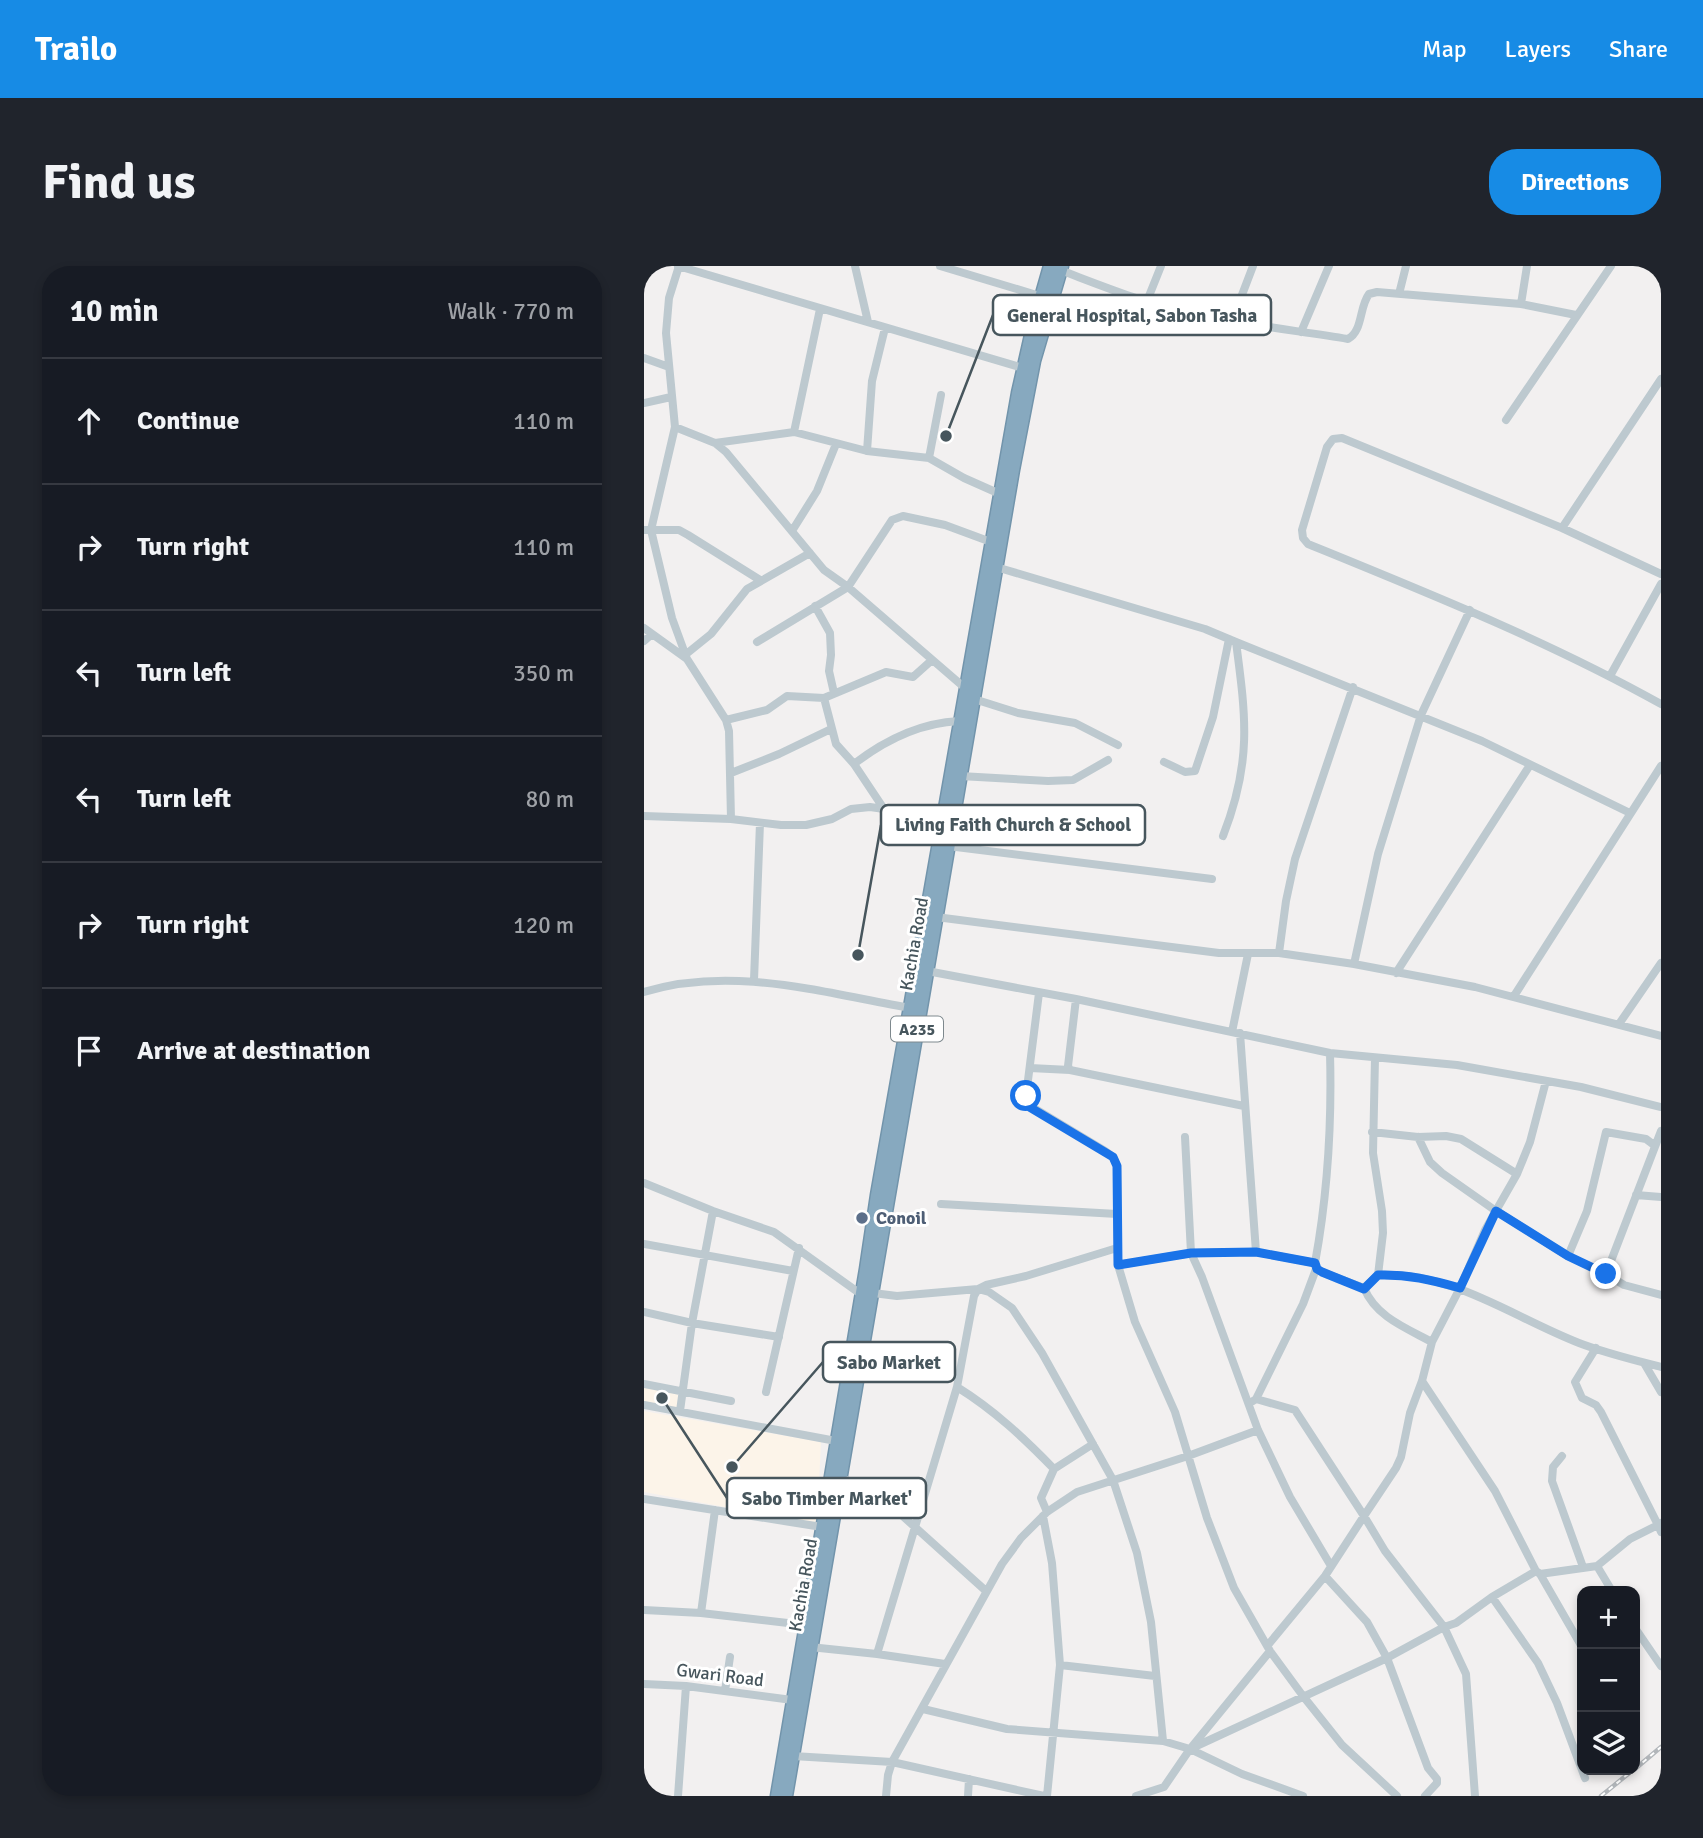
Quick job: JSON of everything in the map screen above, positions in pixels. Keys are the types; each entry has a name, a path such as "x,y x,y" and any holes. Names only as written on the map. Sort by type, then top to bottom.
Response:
{"highway":[{"name":"Kachia Road","path":"871,1270 877,1195 990,542 1023,368 1040,296 1057,267"},
{"name":"Kachia Road","path":"786,1796 871,1270 927,971 1032,372 1057,267"},
{"name":"Kachia Road","path":"777,1796 836,1441 867,1294"}],"street":[{"path":"732,819 726,720 686,657 672,618 648,530 675,427 666,333 669,298 678,266 1023,368"},
{"path":"855,266 868,322"},
{"path":"940,266 1040,296"},
{"path":"1147,302 1161,266"},
{"path":"1232,321 1253,266"},
{"path":"1301,332 1329,266"},
{"path":"1399,294 1405,266"},
{"path":"1521,304 1527,266"},
{"path":"1506,420 1611,266"},
{"path":"1057,267 1147,302 1232,321 1348,339 1357,332 1365,299 1369,294 1521,304 1576,315"},
{"path":"793,432 820,309"},
{"path":"867,451 872,381 885,328"},
{"path":"644,358 669,368"},
{"path":"1562,528 1661,379"},
{"path":"929,458 942,396"},
{"path":"644,403 671,397"},
{"path":"675,427 715,443 726,452 830,575 848,587 965,688"},
{"path":"715,443 793,432 867,451 929,458 999,494"},
{"path":"1661,574 1562,528 1342,438 1333,439 1327,447 1303,530 1303,538 1308,544 1471,610 1610,676 1661,704"},
{"path":"792,531 817,491 836,444"},
{"path":"757,642 848,587 892,520 897,517 945,526 990,542"},
{"path":"648,530 679,530 760,580"},
{"path":"686,657 711,634 737,600 760,580 810,553"},
{"path":"996,567 1205,629 1421,715 1630,813"},
{"path":"1610,676 1661,584"},
{"path":"815,606 830,633 832,643 829,671 834,693"},
{"path":"1353,964 1378,854 1421,715 1471,610"},
{"path":"644,628 686,657"},
{"path":"644,641 652,634"},
{"path":"1164,762 1185,772 1195,771 1213,717 1233,640"},
{"path":"1223,836 1234,808 1243,770 1246,731 1233,640"},
{"path":"726,720 767,710 787,696 824,698 886,672 913,677 932,660"},
{"path":"1279,953 1295,859 1353,687"},
{"path":"824,698 831,729 841,751 854,764 884,809 906,824 942,828"},
{"path":"974,699 1018,713 1075,723 1118,745"},
{"path":"854,764 870,751 897,736 923,727 959,721"},
{"path":"731,773 831,729"},
{"path":"960,776 1073,780 1108,760"},
{"path":"1396,973 1530,765"},
{"path":"1514,996 1661,766"},
{"path":"644,816 806,825 832,819 851,809 884,809"},
{"path":"754,980 761,823"},
{"path":"948,846 1212,879"},
{"path":"936,917 1093,938 1248,954 1279,953 1353,964 1475,986 1661,1036"},
{"path":"1248,954 1236,1033 1256,1252"},
{"path":"1619,1024 1661,963"},
{"path":"927,971 1076,999 1330,1053 1457,1065 1581,1087 1661,1107"},
{"path":"644,992 704,982 754,980 911,1008"},
{"path":"1039,993 1027,1104 1113,1157 1117,1166 1118,1265 1135,1322 1175,1412 1234,1588 1269,1648 1303,1696 1342,1745 1397,1796"},
{"path":"1070,1070 1068,1066 1076,999"},
{"path":"1253,1401 1303,1304 1316,1266 1330,1153 1330,1053"},
{"path":"1364,1289 1378,1275 1383,1233 1372,1132 1375,1058"},
{"path":"1030,1068 1070,1070 1244,1107"},
{"path":"1136,1796 1164,1787 1190,1749 1325,1576 1396,1468 1432,1342 1517,1174 1530,1142 1546,1081"},
{"path":"1606,1274 1661,1131"},
{"path":"1372,1132 1461,1139 1517,1174"},
{"path":"1568,1256 1587,1211 1606,1132 1646,1139 1654,1146"},
{"path":"1418,1136 1430,1162 1496,1211 1568,1256 1624,1286 1661,1295"},
{"path":"1185,1137 1191,1253 1253,1401 1258,1430 1290,1497 1331,1566"},
{"path":"644,1183 774,1232 867,1294 897,1296 978,1289 989,1292 1012,1308 1042,1353 1113,1480 1136,1553 1151,1622 1163,1741"},
{"path":"1636,1195 1661,1197"},
{"path":"941,1204 1117,1214"},
{"path":"680,1411 692,1323 713,1211"},
{"path":"644,1244 793,1271"},
{"path":"766,1392 799,1248"},
{"path":"877,1654 957,1387 974,1296 978,1289 986,1284 1026,1276 1117,1248"},
{"path":"1118,1265 1191,1253 1256,1252 1316,1266 1364,1289 1376,1308 1388,1319 1432,1342"},
{"path":"1378,1275 1417,1276 1460,1288 1579,1343 1661,1367"},
{"path":"644,1312 779,1337"},
{"path":"1190,1749 1387,1658 1456,1623 1492,1597 1538,1573 1597,1566 1630,1539 1660,1527 1601,1412 1596,1405 1582,1398 1575,1382 1596,1348"},
{"path":"1644,1363 1661,1392"},
{"path":"1422,1381 1495,1491 1538,1573 1577,1639"},
{"path":"644,1384 683,1394 731,1401"},
{"path":"957,1387 982,1402 1017,1431 1055,1469"},
{"path":"1253,1401 1295,1410 1385,1551 1444,1627 1466,1674 1475,1796"},
{"path":"644,1405 836,1441"},
{"path":"886,1796 892,1762 986,1591 1021,1538 1045,1514 1077,1492 1258,1430"},
{"path":"793,1756 892,1762 1046,1796 1060,1665 1052,1563 1041,1498 1055,1469 1093,1444"},
{"path":"1562,1456 1553,1467 1552,1481 1584,1567"},
{"path":"839,1477 876,1492 986,1591"},
{"path":"644,1504 644,1499 822,1527"},
{"path":"701,1613 715,1510"},
{"path":"1597,1566 1609,1586"},
{"path":"1325,1576 1367,1622 1387,1658 1428,1768 1437,1779 1437,1783 1425,1796"},
{"path":"1492,1597 1538,1663 1557,1703 1585,1779"},
{"path":"644,1610 701,1613 805,1625"},
{"path":"1640,1635 1661,1666"},
{"path":"810,1647 945,1664"},
{"path":"726,1691 730,1657"},
{"path":"1060,1665 1155,1676"},
{"name":"Gwari Road","path":"644,1684 686,1686 792,1700"},
{"path":"678,1796 686,1686"},
{"path":"923,1709 1007,1729 1163,1741 1190,1749 1242,1774 1303,1796"},
{"path":"968,1796 969,1779"}],"shaded area":[{"path":"644,1386 681,1395 679,1409 644,1403"},
{"path":"644,1411 821,1442 817,1524 644,1492"}],"railway":[{"path":"1640,1765 1661,1747"},
{"path":"1601,1796 1627,1775"}],"place":[{"name":"General Hospital, Sabon Tasha","path":"946,436"},
{"name":"Living Faith Church & School","path":"858,955"},
{"name":"Conoil","path":"862,1218"},
{"name":"Sabo Timber Market'","path":"662,1398"},
{"name":"Sabo Market","path":"732,1467"}],"route":[{"path":"1026,1096 1027,1104 1031,1108 1113,1157 1117,1166 1118,1265 1191,1253 1256,1252 1315,1263 1317,1269 1322,1272 1364,1289 1378,1275 1417,1276 1460,1288 1496,1211 1568,1256 1606,1274"}]}
